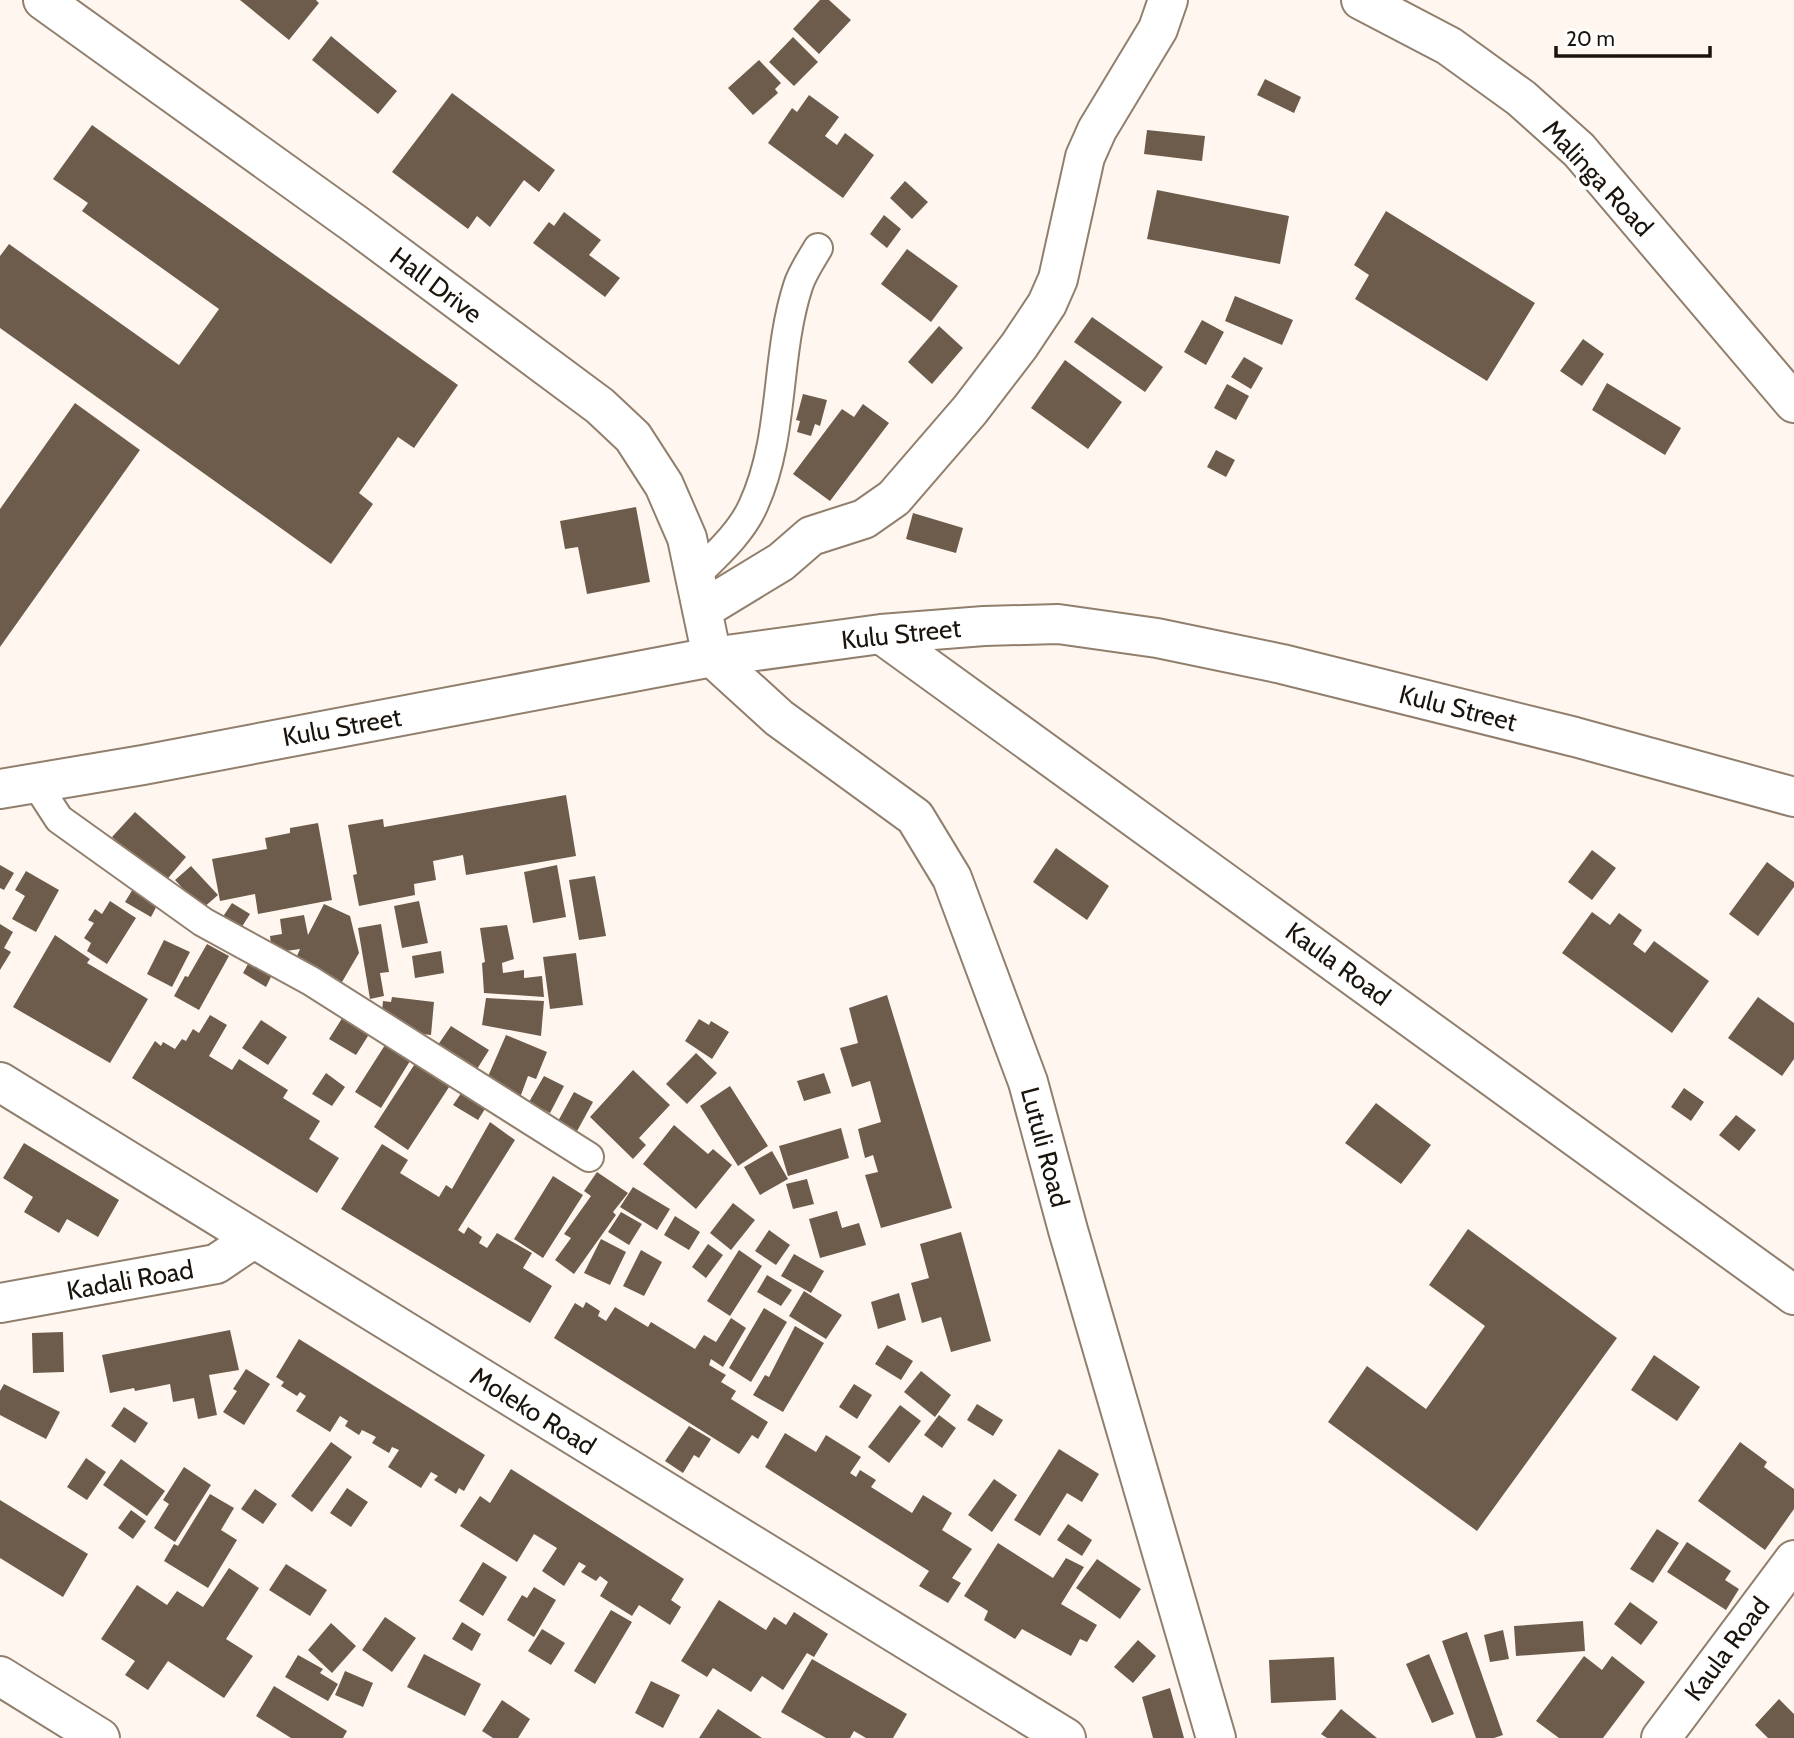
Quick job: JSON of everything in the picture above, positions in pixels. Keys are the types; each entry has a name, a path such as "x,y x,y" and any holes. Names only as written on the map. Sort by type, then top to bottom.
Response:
{"street":[{"name":"Hall Drive","path":"43,0 355,224 600,407 633,437 664,485 687,538 712,657"},
{"path":"699,593 781,562 811,536 864,519 894,498 978,399 1047,304 1058,279 1085,157 1097,130 1158,29 1168,0"},
{"name":"Malinga Road","path":"1361,0 1449,46 1521,98 1579,150 1794,403"},
{"name":"Kulu Street","path":"18,786 143,765 712,657 881,634 984,626 1058,624 1157,638 1282,664 1548,730 1794,797"},
{"name":"Kaula Road","path":"881,634 1794,1295"},
{"name":"Lutuli Road","path":"712,657 779,719 915,817 952,878 1028,1082 1068,1230 1216,1738"},
{"name":"Moleko Road","path":"0,1082 1066,1738"},
{"name":"Kadali Road","path":"0,1303 216,1264 253,1239"},
{"name":"Kaula Road","path":"1661,1738 1794,1560"},
{"path":"0,1676 100,1738"}],"lane":[{"path":"699,593 725,547 752,508 769,461 787,326 798,283 818,248"},
{"path":"18,786 203,922 311,981 589,1157"}],"building":[{"path":"240,0 316,0 319,3 289,40"},
{"path":"820,0 829,0 851,20 819,54 793,29"},
{"path":"331,36 397,91 378,114 312,60"},
{"path":"793,37 818,62 794,86 769,62"},
{"path":"759,60 781,83 775,89 778,93 753,115 728,88"},
{"path":"1265,79 1301,97 1294,113 1257,95"},
{"path":"452,93 555,170 539,192 524,180 490,227 477,216 468,229 392,172"},
{"path":"809,95 839,117 825,136 837,145 845,133 874,155 843,198 768,143 792,108 797,112"},
{"path":"92,125 458,385 414,448 398,437 359,493 373,504 331,564 0,328 0,256 9,244 179,365 219,309 82,211 88,203 53,179"},
{"path":"1147,130 1205,136 1202,161 1144,154"},
{"path":"905,181 928,202 912,219 890,198"},
{"path":"1157,190 1289,216 1280,264 1147,239"},
{"path":"1386,211 1535,303 1487,381 1355,299 1369,275 1354,265"},
{"path":"564,212 601,240 589,255 620,278 605,297 533,243 549,222 554,226"},
{"path":"884,215 901,229 887,248 870,234"},
{"path":"907,249 958,286 931,322 881,284"},
{"path":"1235,296 1293,320 1282,345 1225,321"},
{"path":"1092,317 1163,367 1145,392 1074,342"},
{"path":"1202,320 1224,332 1206,365 1184,352"},
{"path":"939,326 963,348 932,384 908,362"},
{"path":"1583,339 1604,354 1582,386 1560,371"},
{"path":"1244,357 1263,368 1251,389 1231,377"},
{"path":"1065,360 1122,402 1088,449 1031,408"},
{"path":"1607,383 1681,428 1665,455 1592,410"},
{"path":"1227,384 1249,396 1236,420 1214,408"},
{"path":"803,394 827,400 820,426 815,424 811,436 797,432 800,421 796,420"},
{"path":"75,403 140,450 0,647 0,509"},
{"path":"863,404 889,423 830,501 793,474 842,409 854,417"},
{"path":"1216,450 1235,460 1226,477 1207,467"},
{"path":"636,507 650,582 587,594 578,547 565,549 560,521"},
{"path":"913,513 963,528 956,553 906,539"},
{"path":"566,795 576,856 466,875 463,855 433,861 436,880 414,884 415,895 359,906 353,875 357,874 348,825 383,819 384,827"},
{"path":"135,812 186,857 164,883 112,837"},
{"path":"318,823 332,900 258,914 255,894 220,901 212,859 267,849 265,838 290,833 290,828"},
{"path":"1056,848 1109,886 1087,920 1033,882"},
{"path":"1592,850 1616,868 1592,900 1568,882"},
{"path":"1767,862 1794,882 1794,887 1758,936 1729,914"},
{"path":"0,865 14,873 4,890 0,888"},
{"path":"557,865 566,917 533,923 524,872"},
{"path":"191,866 218,895 202,909 175,880"},
{"path":"26,871 59,890 36,932 12,919 25,896 15,890"},
{"path":"595,876 606,936 579,940 569,880"},
{"path":"136,884 161,898 151,917 125,902"},
{"path":"110,901 136,918 107,964 87,951 91,943 84,938 94,923 88,920 95,909 102,914"},
{"path":"419,901 428,943 402,948 394,906"},
{"path":"232,903 250,914 238,933 220,921"},
{"path":"324,904 350,916 359,953 342,982 297,956 300,949 272,953 270,936 282,934 280,919 304,915 308,935"},
{"path":"1592,912 1610,925 1619,913 1642,930 1633,944 1645,953 1654,941 1709,981 1672,1033 1562,953"},
{"path":"0,924 13,932 4,948 11,952 0,970"},
{"path":"381,924 389,972 380,973 384,996 370,999 358,928"},
{"path":"507,925 514,959 502,963 503,973 524,970 524,978 542,976 544,997 484,993 482,963 485,962 480,928"},
{"path":"55,935 90,959 87,963 148,999 110,1063 13,1007"},
{"path":"164,940 190,952 172,987 147,974"},
{"path":"207,944 229,956 199,1010 174,996"},
{"path":"441,951 444,973 415,978 412,956"},
{"path":"576,953 583,1005 550,1009 543,957"},
{"path":"253,955 275,969 266,987 243,973"},
{"path":"887,995 952,1208 881,1228 865,1175 878,1172 873,1155 865,1158 858,1129 881,1122 870,1081 852,1087 840,1048 858,1043 849,1008"},
{"path":"392,997 434,1002 431,1035 405,1032 381,1022 383,1001 391,1002"},
{"path":"1758,997 1794,1023 1794,1059 1782,1076 1728,1038"},
{"path":"486,998 544,1001 541,1036 482,1025"},
{"path":"346,1012 373,1028 356,1055 329,1039"},
{"path":"210,1015 227,1025 209,1056 232,1070 239,1059 288,1090 283,1098 320,1121 309,1139 339,1158 317,1193 132,1078 155,1041 161,1046 163,1042 175,1049 182,1039 186,1041 193,1029 199,1033"},
{"path":"699,1019 709,1025 711,1021 729,1032 712,1059 685,1041"},
{"path":"261,1020 287,1037 268,1065 242,1048"},
{"path":"451,1026 489,1050 472,1077 433,1052"},
{"path":"506,1035 547,1052 536,1079 528,1076 518,1103 483,1088"},
{"path":"385,1045 410,1061 381,1108 355,1092"},
{"path":"696,1053 717,1073 687,1104 666,1084"},
{"path":"418,1059 453,1081 408,1150 374,1127"},
{"path":"633,1070 670,1105 639,1138 646,1145 633,1159 590,1117"},
{"path":"326,1073 345,1087 332,1106 312,1094"},
{"path":"824,1073 831,1093 804,1101 797,1081"},
{"path":"544,1076 564,1086 550,1113 529,1102"},
{"path":"466,1086 490,1101 478,1120 453,1105"},
{"path":"730,1086 768,1146 738,1166 700,1106"},
{"path":"1684,1088 1704,1102 1691,1121 1671,1107"},
{"path":"574,1092 593,1102 576,1133 557,1123"},
{"path":"1376,1103 1431,1145 1401,1184 1345,1143"},
{"path":"1736,1115 1756,1130 1739,1151 1719,1135"},
{"path":"490,1122 515,1140 458,1230 464,1234 468,1227 482,1237 479,1243 487,1248 497,1233 532,1253 523,1268 552,1286 530,1323 341,1209 382,1144 408,1160 400,1173 439,1197 446,1185 452,1189"},
{"path":"674,1125 708,1154 713,1149 732,1165 696,1209 643,1164"},
{"path":"841,1128 849,1158 788,1176 779,1146"},
{"path":"24,1143 119,1200 98,1237 67,1219 59,1233 24,1212 33,1197 3,1178"},
{"path":"772,1151 788,1179 760,1195 744,1167"},
{"path":"597,1172 628,1193 613,1212 616,1215 574,1274 555,1260 571,1238 564,1234 591,1196 584,1191"},
{"path":"553,1176 583,1195 543,1258 514,1239"},
{"path":"807,1179 814,1204 793,1209 786,1184"},
{"path":"633,1187 670,1209 657,1230 620,1207"},
{"path":"733,1203 755,1220 731,1250 710,1233"},
{"path":"837,1211 842,1228 859,1223 866,1245 820,1258 809,1219"},
{"path":"621,1212 642,1224 629,1245 608,1232"},
{"path":"675,1216 700,1232 689,1250 664,1235"},
{"path":"1468,1229 1617,1338 1477,1531 1328,1422 1367,1366 1426,1409 1485,1326 1429,1285"},
{"path":"769,1230 790,1245 776,1265 755,1251"},
{"path":"961,1232 991,1341 951,1352 941,1317 922,1323 911,1283 929,1278 920,1244"},
{"path":"601,1239 626,1252 610,1285 584,1273"},
{"path":"708,1244 723,1255 706,1278 692,1267"},
{"path":"641,1250 662,1262 644,1296 623,1286"},
{"path":"739,1250 762,1266 730,1316 707,1301"},
{"path":"794,1254 824,1271 811,1293 781,1276"},
{"path":"767,1275 792,1290 781,1306 757,1292"},
{"path":"804,1291 842,1315 826,1339 789,1316"},
{"path":"899,1293 906,1320 878,1329 871,1302"},
{"path":"586,1302 600,1311 598,1316 606,1321 615,1307 648,1327 651,1322 695,1349 704,1335 716,1342 731,1318 746,1328 723,1367 711,1359 709,1365 726,1375 721,1382 736,1391 731,1399 768,1422 758,1439 752,1435 739,1454 554,1338 575,1303 583,1308"},
{"path":"764,1308 787,1322 751,1382 729,1368"},
{"path":"795,1326 824,1343 783,1412 753,1395 765,1375 769,1377"},
{"path":"230,1330 239,1370 209,1375 217,1415 198,1419 194,1398 173,1402 170,1384 110,1393 102,1355"},
{"path":"63,1332 64,1372 33,1373 32,1333"},
{"path":"299,1339 485,1455 464,1491 459,1488 456,1494 434,1480 438,1476 431,1472 421,1488 388,1467 399,1450 392,1447 389,1453 372,1443 376,1437 362,1430 359,1435 345,1426 348,1421 340,1416 330,1432 296,1411 306,1396 300,1392 297,1396 281,1386 284,1382 276,1377"},
{"path":"887,1345 913,1361 901,1380 875,1364"},
{"path":"1654,1355 1700,1387 1677,1421 1631,1390"},
{"path":"246,1369 270,1384 244,1425 223,1412 237,1391 233,1389"},
{"path":"921,1371 951,1395 935,1417 904,1392"},
{"path":"4,1384 60,1412 46,1439 0,1415 0,1391"},
{"path":"854,1384 872,1395 857,1419 839,1407"},
{"path":"977,1404 1003,1420 993,1436 967,1420"},
{"path":"900,1405 921,1421 889,1463 868,1447"},
{"path":"124,1407 148,1423 135,1443 111,1426"},
{"path":"939,1415 956,1428 942,1448 924,1435"},
{"path":"689,1426 711,1439 699,1458 694,1455 683,1473 665,1461"},
{"path":"785,1433 816,1452 826,1435 861,1457 850,1473 856,1477 860,1470 876,1480 871,1487 912,1513 923,1495 952,1513 942,1530 972,1549 952,1578 961,1583 948,1603 919,1586 929,1571 765,1467"},
{"path":"331,1442 352,1457 312,1512 291,1496"},
{"path":"1740,1442 1767,1462 1764,1467 1794,1489 1794,1509 1765,1550 1698,1501"},
{"path":"1059,1449 1099,1474 1082,1502 1067,1493 1040,1536 1014,1520"},
{"path":"86,1458 106,1472 87,1500 67,1487"},
{"path":"121,1459 165,1491 147,1516 103,1485"},
{"path":"184,1467 211,1485 175,1542 154,1528 169,1504 163,1500"},
{"path":"511,1469 684,1579 671,1600 681,1607 670,1625 639,1605 632,1616 600,1596 608,1582 600,1576 596,1581 581,1572 586,1566 579,1562 564,1586 542,1571 557,1548 534,1534 517,1562 460,1526 480,1496 490,1503"},
{"path":"994,1479 1017,1495 992,1532 968,1515"},
{"path":"347,1488 368,1502 351,1527 330,1513"},
{"path":"255,1489 277,1504 263,1524 241,1509"},
{"path":"210,1494 234,1508 221,1530 237,1540 208,1588 164,1561 174,1544 178,1546"},
{"path":"0,1500 88,1554 63,1597 0,1558"},
{"path":"131,1510 146,1521 133,1539 118,1528"},
{"path":"1068,1524 1092,1540 1082,1556 1057,1540"},
{"path":"1657,1529 1679,1543 1653,1583 1630,1569"},
{"path":"1687,1542 1731,1571 1725,1580 1739,1589 1726,1610 1667,1572"},
{"path":"998,1543 1053,1578 1066,1558 1084,1567 1061,1604 1097,1625 1087,1642 1080,1639 1071,1656 1022,1629 1015,1639 984,1620 988,1611 964,1596"},
{"path":"1097,1559 1141,1589 1120,1619 1076,1588"},
{"path":"483,1562 507,1577 483,1616 459,1601"},
{"path":"286,1564 327,1590 310,1616 269,1590"},
{"path":"229,1568 259,1588 226,1639 253,1656 224,1698 168,1661 148,1690 125,1675 135,1661 101,1639 137,1585 167,1605 177,1591 203,1607"},
{"path":"534,1587 556,1600 534,1637 507,1620 522,1595 527,1598"},
{"path":"719,1600 766,1630 774,1617 786,1625 794,1612 828,1634 814,1657 807,1653 783,1690 762,1676 751,1692 713,1668 707,1677 681,1661"},
{"path":"1630,1602 1658,1622 1641,1645 1614,1624"},
{"path":"611,1610 632,1622 595,1684 574,1671"},
{"path":"385,1617 416,1638 392,1672 362,1650"},
{"path":"1583,1621 1585,1651 1516,1656 1514,1626"},
{"path":"462,1622 481,1634 472,1651 452,1639"},
{"path":"331,1623 356,1646 332,1673 308,1650"},
{"path":"542,1629 565,1643 551,1665 528,1651"},
{"path":"1503,1630 1509,1659 1490,1662 1484,1635"},
{"path":"1467,1632 1503,1735 1494,1738 1476,1738 1442,1641"},
{"path":"1138,1640 1156,1656 1133,1683 1114,1667"},
{"path":"424,1654 481,1684 465,1716 407,1687"},
{"path":"1429,1654 1454,1714 1432,1723 1406,1664"},
{"path":"298,1655 323,1669 320,1673 338,1684 328,1701 285,1677"},
{"path":"1584,1656 1602,1670 1612,1656 1645,1682 1603,1738 1559,1738 1536,1721"},
{"path":"1334,1657 1336,1700 1271,1703 1269,1660"},
{"path":"812,1659 907,1714 893,1738 866,1738 854,1731 850,1738 826,1738 781,1712"},
{"path":"345,1671 373,1683 363,1707 335,1695"},
{"path":"651,1681 680,1695 663,1728 635,1713"},
{"path":"274,1686 347,1731 343,1738 291,1738 256,1716"},
{"path":"1170,1688 1184,1738 1153,1738 1142,1697"},
{"path":"1779,1699 1794,1714 1794,1738 1768,1738 1755,1725"},
{"path":"502,1700 530,1719 518,1738 493,1738 482,1731"},
{"path":"718,1709 762,1738 699,1738"},
{"path":"1341,1709 1377,1738 1327,1738 1321,1734"}]}
